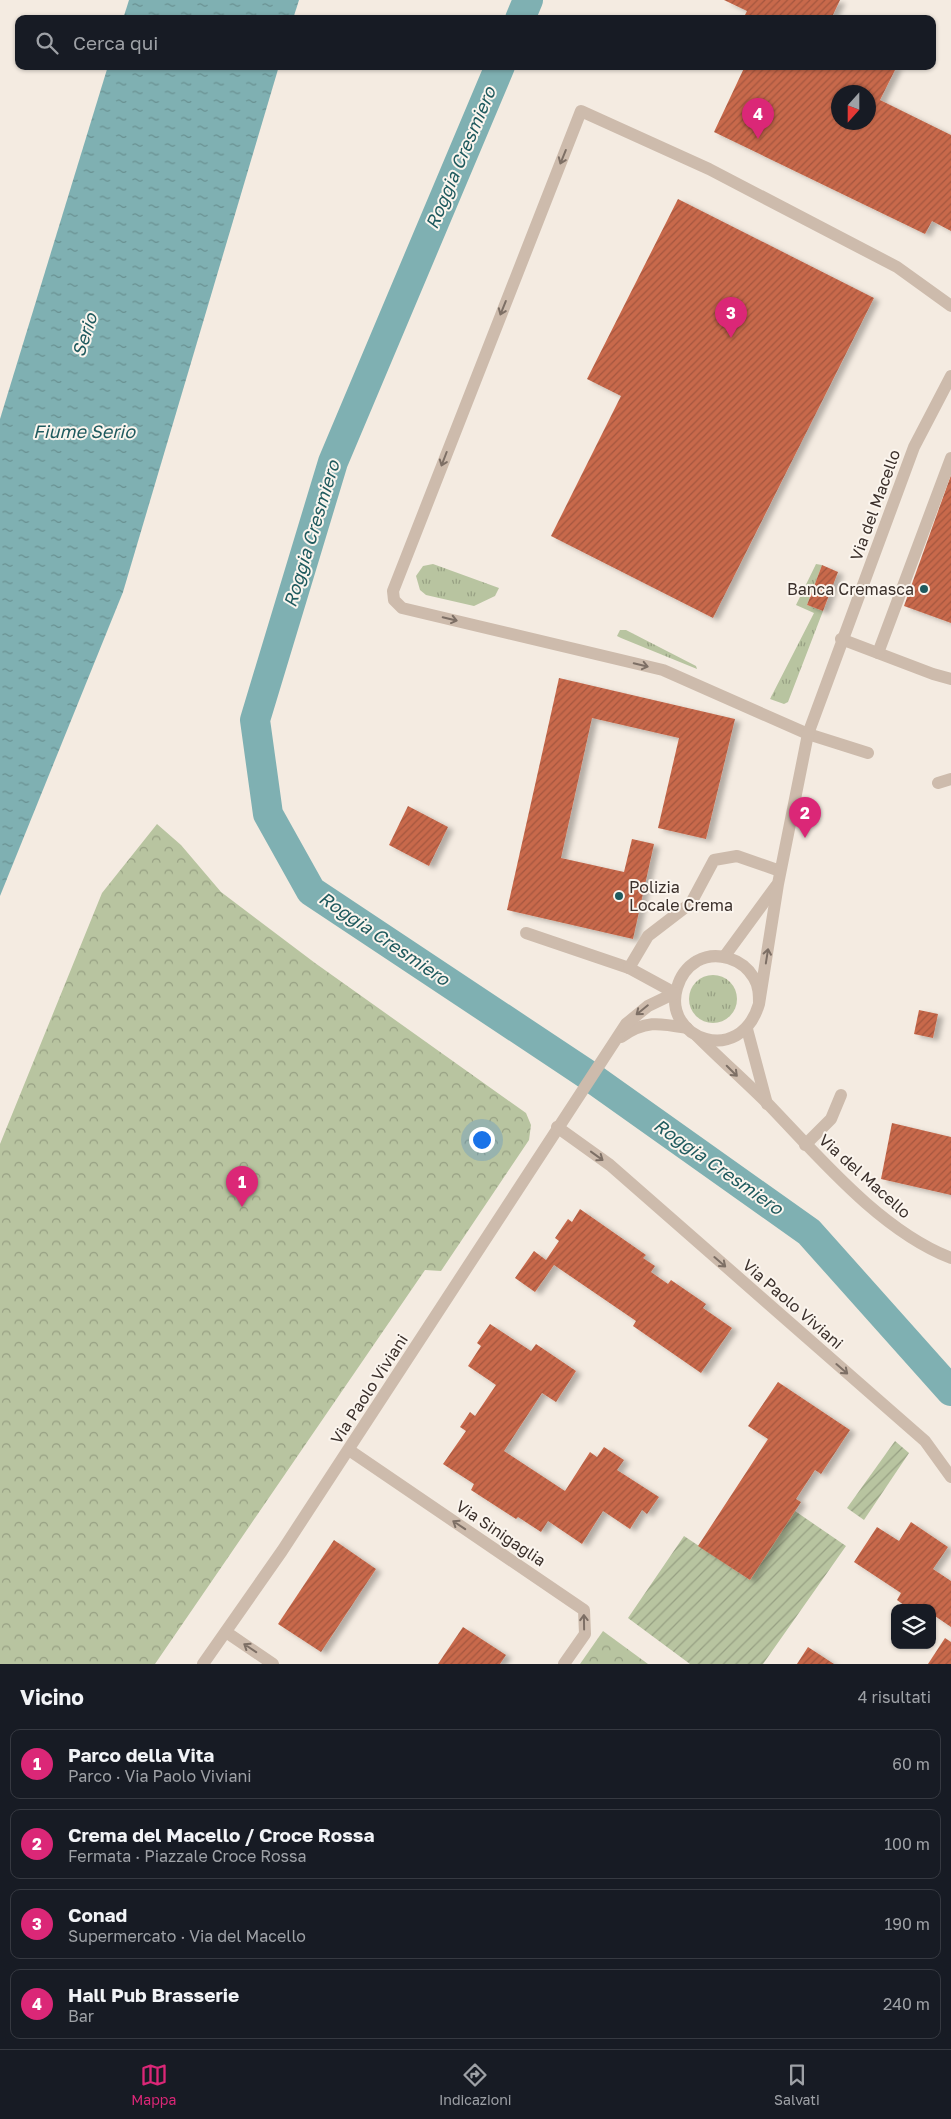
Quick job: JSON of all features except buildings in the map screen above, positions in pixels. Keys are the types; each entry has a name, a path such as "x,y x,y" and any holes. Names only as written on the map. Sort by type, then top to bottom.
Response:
{"street":[{"path":"868,753 808,734 663,670 402,608 394,600 393,591 581,111 709,169 897,267 951,306"},
{"name":"Via del Macello","path":"759,1004 779,877 808,734 841,639 914,447 951,376"},
{"path":"878,653 951,458"},
{"path":"841,639 951,679"},
{"path":"938,783 951,779"},
{"path":"629,968 648,936 691,903 714,860 737,856 779,877 724,957"},
{"path":"526,933 629,968 675,993"},
{"path":"711,957 724,957 736,961 747,969 755,979 759,1004 755,1018 747,1029 735,1038 710,1041 692,1032 680,1018 675,1006 675,993 679,980 687,969 698,961 711,957"},
{"name":"Via Paolo Viviani","path":"203,1664 349,1450 557,1127 626,1024 648,1006 675,993"},
{"name":"Via Paolo Viviani","path":"618,1038 632,1029 658,1022 692,1032"},
{"name":"Via del Macello","path":"747,1029 767,1104"},
{"name":"Via del Macello","path":"692,1032 767,1104 806,1145 886,1220 913,1239 951,1258"},
{"path":"806,1145 831,1118 842,1095"},
{"name":"Via Paolo Viviani","path":"557,1127 610,1165 925,1441 951,1477"},
{"name":"Via Sinigaglia","path":"349,1450 584,1610 585,1634 564,1664"},
{"path":"226,1632 273,1664"}],"green space":[{"path":"433,564 499,588 495,596 474,606 426,595 420,590 416,576 423,566"},
{"path":"816,564 822,565 807,605 823,611 788,702 784,704 770,699 814,613 796,605"},
{"path":"620,630 626,630 696,666 697,669 617,636"},
{"path":"157,824 181,845 221,892 315,963 526,1113 531,1125 529,1140 441,1271 425,1270 155,1664 0,1664 0,1144 102,893"},
{"path":"708,975 718,975 730,982 737,994 737,1004 730,1016 718,1023 708,1023 700,1019 693,1012 689,1004 689,994 693,986 700,979"},
{"path":"895,1441 909,1453 864,1520 847,1508"},
{"path":"795,1511 846,1546 763,1664 690,1664 628,1618 684,1536 750,1580"},
{"path":"603,1631 648,1664 580,1664"}],"water":[{"path":"129,0 299,0 294,15 124,15"},
{"name":"Fiume Serio","path":"107,70 278,70 123,592 0,896 0,419"}],"waterway":[{"name":"Roggia Cresmiero","path":"522,15 528,0"},
{"name":"Roggia Cresmiero","path":"498,70 333,462 255,720 268,814 311,891 585,1073 809,1232 951,1391"}],"place":[{"name":"Hall Pub Brasserie","path":"758,139"},
{"name":"Conad","path":"731,338"},
{"name":"Banca Cremasca","path":"924,589"},
{"name":"Crema del Macello / Croce Rossa","path":"805,838"},
{"name":"Polizia Locale Crema","path":"619,896"},
{"name":"Parco della Vita","path":"242,1207"}],"water label":[{"name":"Serio","path":"85,335"}]}
